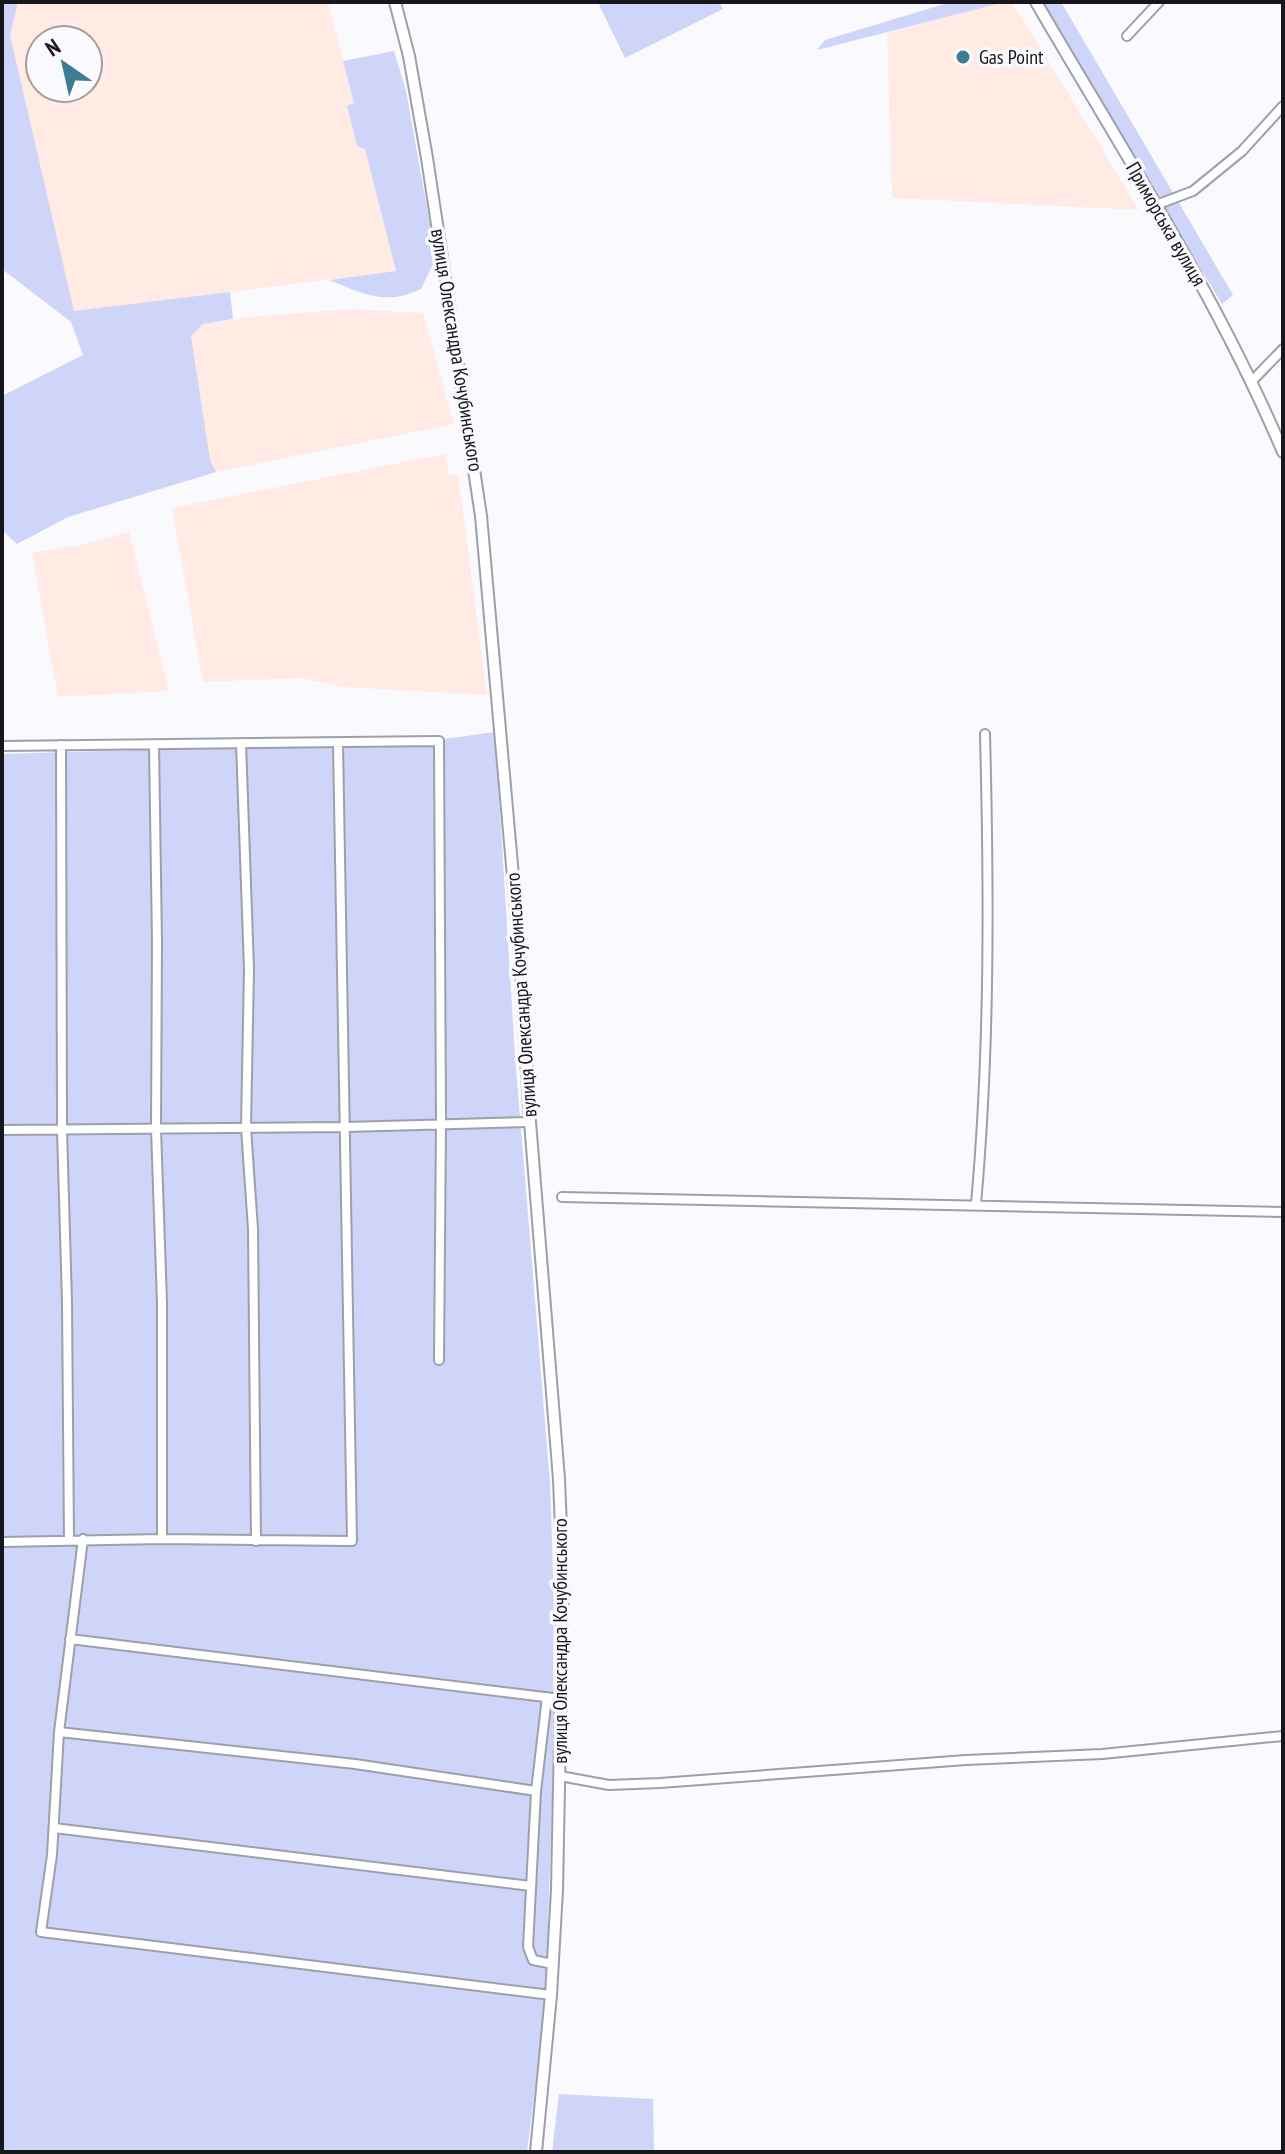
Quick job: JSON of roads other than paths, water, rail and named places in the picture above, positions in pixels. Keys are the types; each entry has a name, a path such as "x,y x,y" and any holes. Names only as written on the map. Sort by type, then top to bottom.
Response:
{"street":[{"name":"вулиця Олександра Кочубинського","path":"395,2 409,56 427,158 478,485 504,754 559,1479 563,1578 560,1776 553,1964 536,2152"},
{"name":"Приморська вулиця","path":"1036,2 1156,205 1252,381 1283,452"},
{"path":"1127,36 1159,2"},
{"path":"1156,205 1193,191 1242,151 1283,106"},
{"path":"1252,381 1283,349"},
{"path":"976,1204 985,1080 988,829 985,734"},
{"path":"2,746 439,741 439,1360"},
{"path":"241,743 249,969 246,1128 253,1229 256,1541"},
{"path":"2,1542 69,1539 352,1541 338,743"},
{"path":"61,745 62,1130 69,1539"},
{"path":"154,745 162,1539"},
{"path":"2,1130 530,1122"},
{"path":"562,1197 1283,1212"},
{"path":"83,1539 59,1732 54,1828 41,1932 551,1995"},
{"path":"70,1639 561,1699"},
{"path":"547,1697 536,1791 528,1947 533,1960 553,1964"},
{"path":"59,1732 355,1764 536,1791"},
{"path":"560,1776 609,1785 660,1783 966,1760 1102,1754 1283,1736"},
{"path":"54,1828 531,1886"}],"place":[{"name":"Gas Point","path":"963,57"}]}
